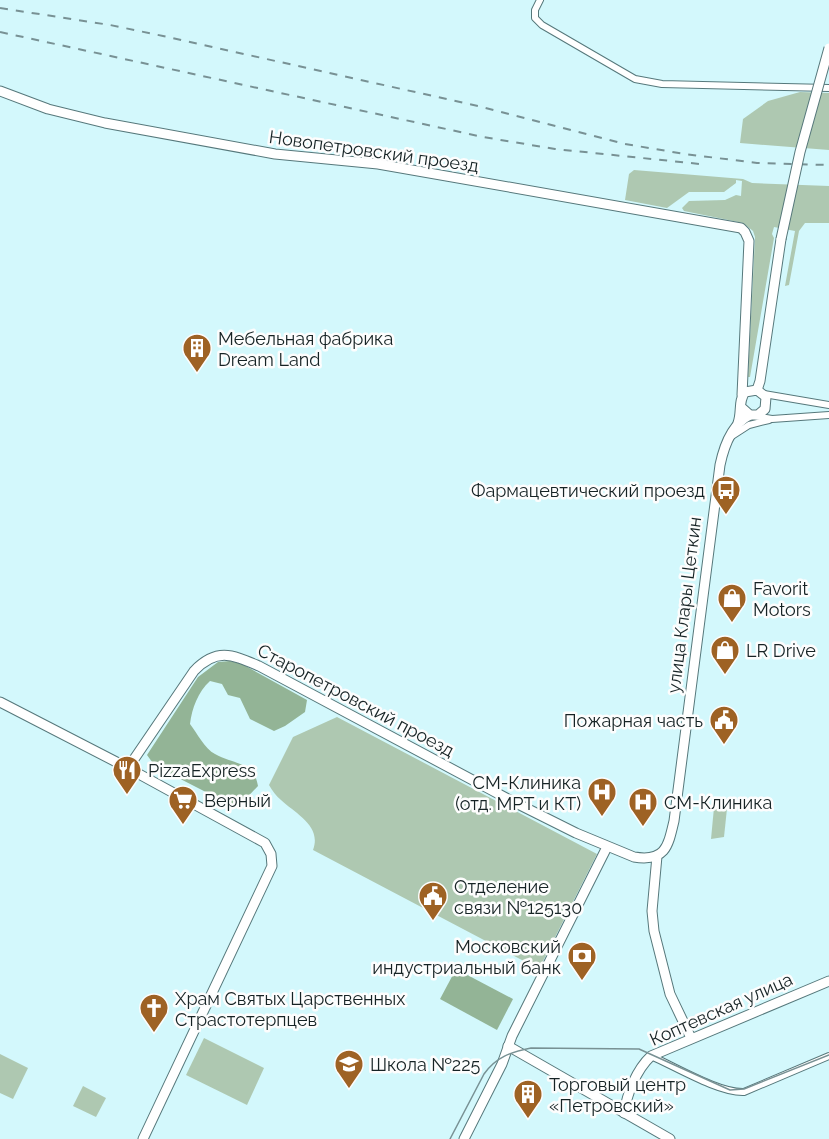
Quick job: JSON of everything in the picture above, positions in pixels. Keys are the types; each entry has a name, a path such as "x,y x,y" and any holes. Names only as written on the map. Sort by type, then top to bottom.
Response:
{"street":[{"path":"540,0 535,10 535,18 542,25 640,81 662,84 829,88"},
{"path":"752,415 765,409 767,402 760,392 760,381 781,238 800,152 829,48"},
{"name":"Новопетровский проезд","path":"0,91 48,109 105,123 275,154 378,164 741,228 749,241 742,395"},
{"path":"772,419 752,415 741,407 742,395 749,390 829,405"},
{"name":"улица Клары Цеткин","path":"736,428 741,407"},
{"name":"улица Клары Цеткин","path":"691,1038 670,994 654,931 652,911 657,876 657,856 667,847 674,821 720,465 728,440 736,428 752,415"},
{"path":"728,440 749,425 772,419 829,415"},
{"name":"Старопетровский проезд","path":"128,768 194,671 203,662 223,654 259,666 510,800 607,847"},
{"path":"0,702 128,768 265,843 271,854 272,866 143,1139"},
{"path":"464,1139 607,847 634,858 644,859 657,856"},
{"name":"Коптевская улица","path":"624,1113 626,1101 639,1072 651,1056 829,981"},
{"path":"508,1046 670,1139"},
{"path":"651,1056 729,1092 744,1092 829,1056"}],"green space":[{"path":"800,92 829,93 829,150 740,143 743,119 768,101"},
{"path":"634,170 743,179 752,183 829,186 829,223 805,223 799,231 789,285 785,286 795,231 774,227 750,377 748,377 755,237 753,231 743,223 684,211 682,208 689,201 725,200 736,195 741,196 742,181 736,180 736,183 724,192 689,192 667,208 625,200 629,174"},
{"path":"230,661 242,664 307,700 305,712 274,731 250,719 240,698 228,695 222,684 210,681 202,690 194,706 190,724 211,752 248,768 256,778 258,786 237,808 155,766 147,755 198,677 218,662"},
{"path":"337,717 597,854 539,969 313,850 315,842 311,827 277,797 269,785 293,737"},
{"path":"715,797 728,799 724,837 711,839"},
{"path":"456,969 513,999 497,1030 440,999"},
{"path":"204,1038 264,1068 247,1105 186,1075"},
{"path":"0,1054 28,1068 13,1099 0,1093"},
{"path":"83,1086 106,1098 96,1117 73,1106"}],"tram line":[{"path":"450,1139 489,1068 505,1056 531,1048 639,1049 730,1090 744,1089 829,1055"}],"railway":[{"path":"0,8 110,25 163,36 478,106 625,144 757,163 829,165"},
{"path":"0,32 483,137 555,149 700,164"}],"place":[{"name":"Мебельная фабрика Dream Land","path":"197,374"},
{"name":"Фармацевтический проезд","path":"726,516"},
{"name":"Favorit Motors","path":"732,624"},
{"name":"LR Drive","path":"725,676"},
{"name":"Пожарная часть","path":"724,746"},
{"name":"PizzaExpress","path":"127,796"},
{"name":"СМ-Клиника (отд. МРТ и КТ)","path":"602,818"},
{"name":"Верный","path":"183,826"},
{"name":"СМ-Клиника","path":"643,828"},
{"name":"Отделение связи №125130","path":"433,922"},
{"name":"Московский индустриальный банк","path":"582,982"},
{"name":"Храм Святых Царственных Страстотерпцев","path":"154,1034"},
{"name":"Школа №225","path":"349,1090"},
{"name":"Торговый центр «Петровский»","path":"528,1120"}]}
